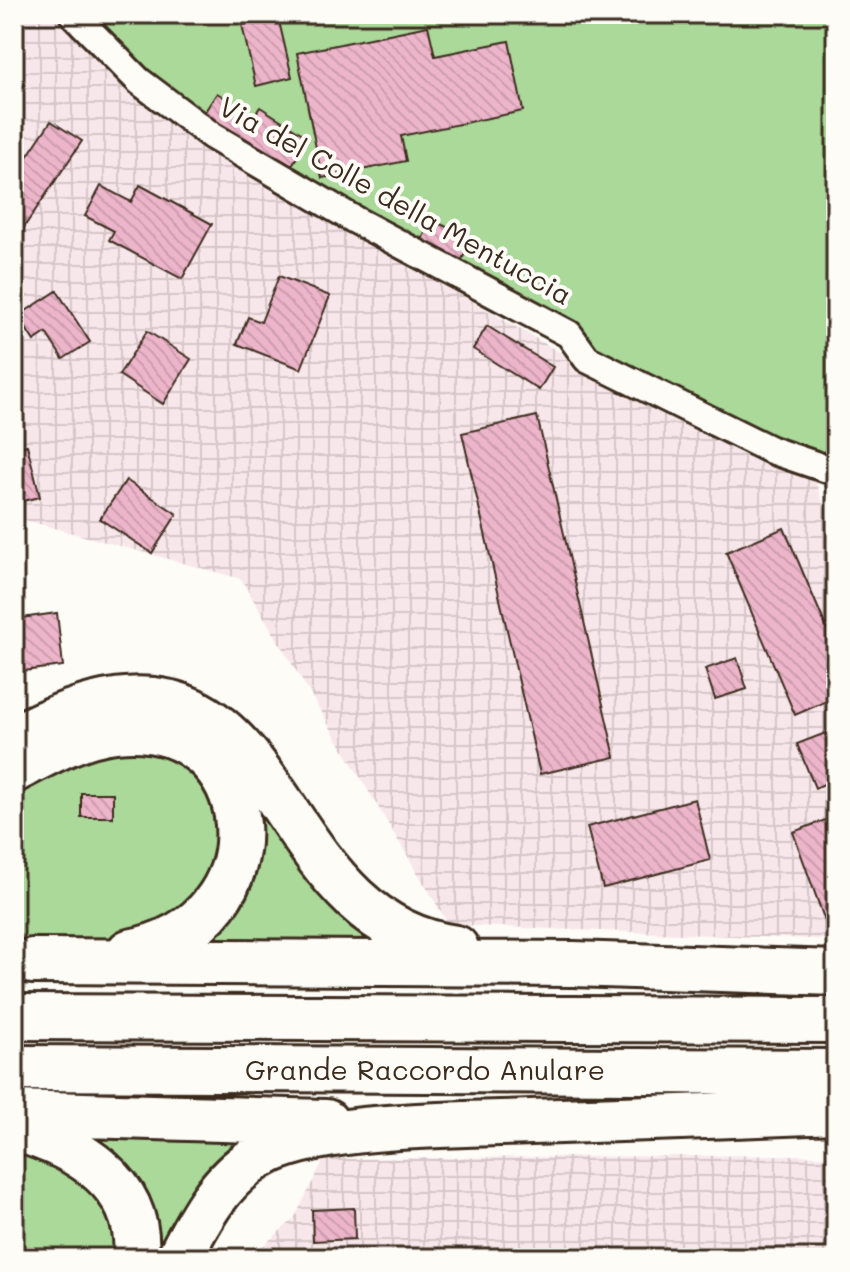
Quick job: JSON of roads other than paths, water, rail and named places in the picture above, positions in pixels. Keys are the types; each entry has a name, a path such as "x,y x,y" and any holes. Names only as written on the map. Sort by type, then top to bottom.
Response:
{"highway":[{"path":"14,738 60,714 102,702 144,700 183,708 222,730 243,749 325,868 348,895 383,924 409,937 444,946 573,964"},
{"path":"14,770 88,736 130,730 164,734 195,749 223,778 240,828 236,866 226,889 200,920 178,937 133,952 23,962"},
{"path":"23,962 573,964 836,973"},
{"name":"Grande Raccordo Anulare","path":"14,1017 836,1020"},
{"name":"Grande Raccordo Anulare","path":"14,1068 836,1072"},
{"path":"179,1258 222,1187 268,1152 326,1135 456,1125 836,1111"},
{"path":"14,1113 456,1125"},
{"path":"14,1128 66,1146 108,1176 133,1217 136,1258"}],"street":[{"name":"Via del Colle della Mentuccia","path":"73,14 139,81 212,136 355,220 569,334 587,359 771,450 836,472"}]}
